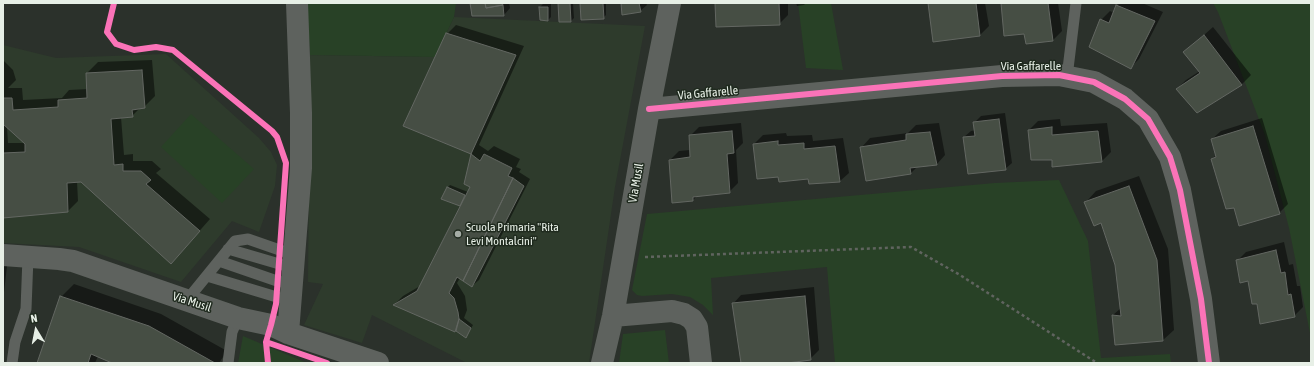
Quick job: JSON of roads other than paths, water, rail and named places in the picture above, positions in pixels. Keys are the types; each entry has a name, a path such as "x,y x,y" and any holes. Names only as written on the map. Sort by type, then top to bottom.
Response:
{"street":[{"path":"288,333 301,168 301,113 297,3"},
{"name":"Via Musil","path":"602,363 613,316 649,109 670,3"},
{"name":"Via Gaffarelle","path":"649,109 1002,76 1058,75 1094,82 1125,98 1148,119 1170,157 1180,190 1198,283 1209,363"},
{"name":"Via Musil","path":"3,255 73,261 238,318 271,325 288,333 378,363"},
{"path":"613,316 672,311 684,314 692,319 697,327 701,363"}],"lane":[{"path":"1067,77 1076,3"},
{"path":"187,300 235,241 248,239 292,277"},
{"path":"228,249 292,277"},
{"path":"12,363 15,342 26,309 28,257"},
{"path":"219,261 277,281 292,277"},
{"path":"207,276 292,277"},
{"path":"228,363 232,332 238,318"}],"place":[{"name":"Scuola Primaria \"Rita Levi Montalcini\"","path":"458,234"}]}
